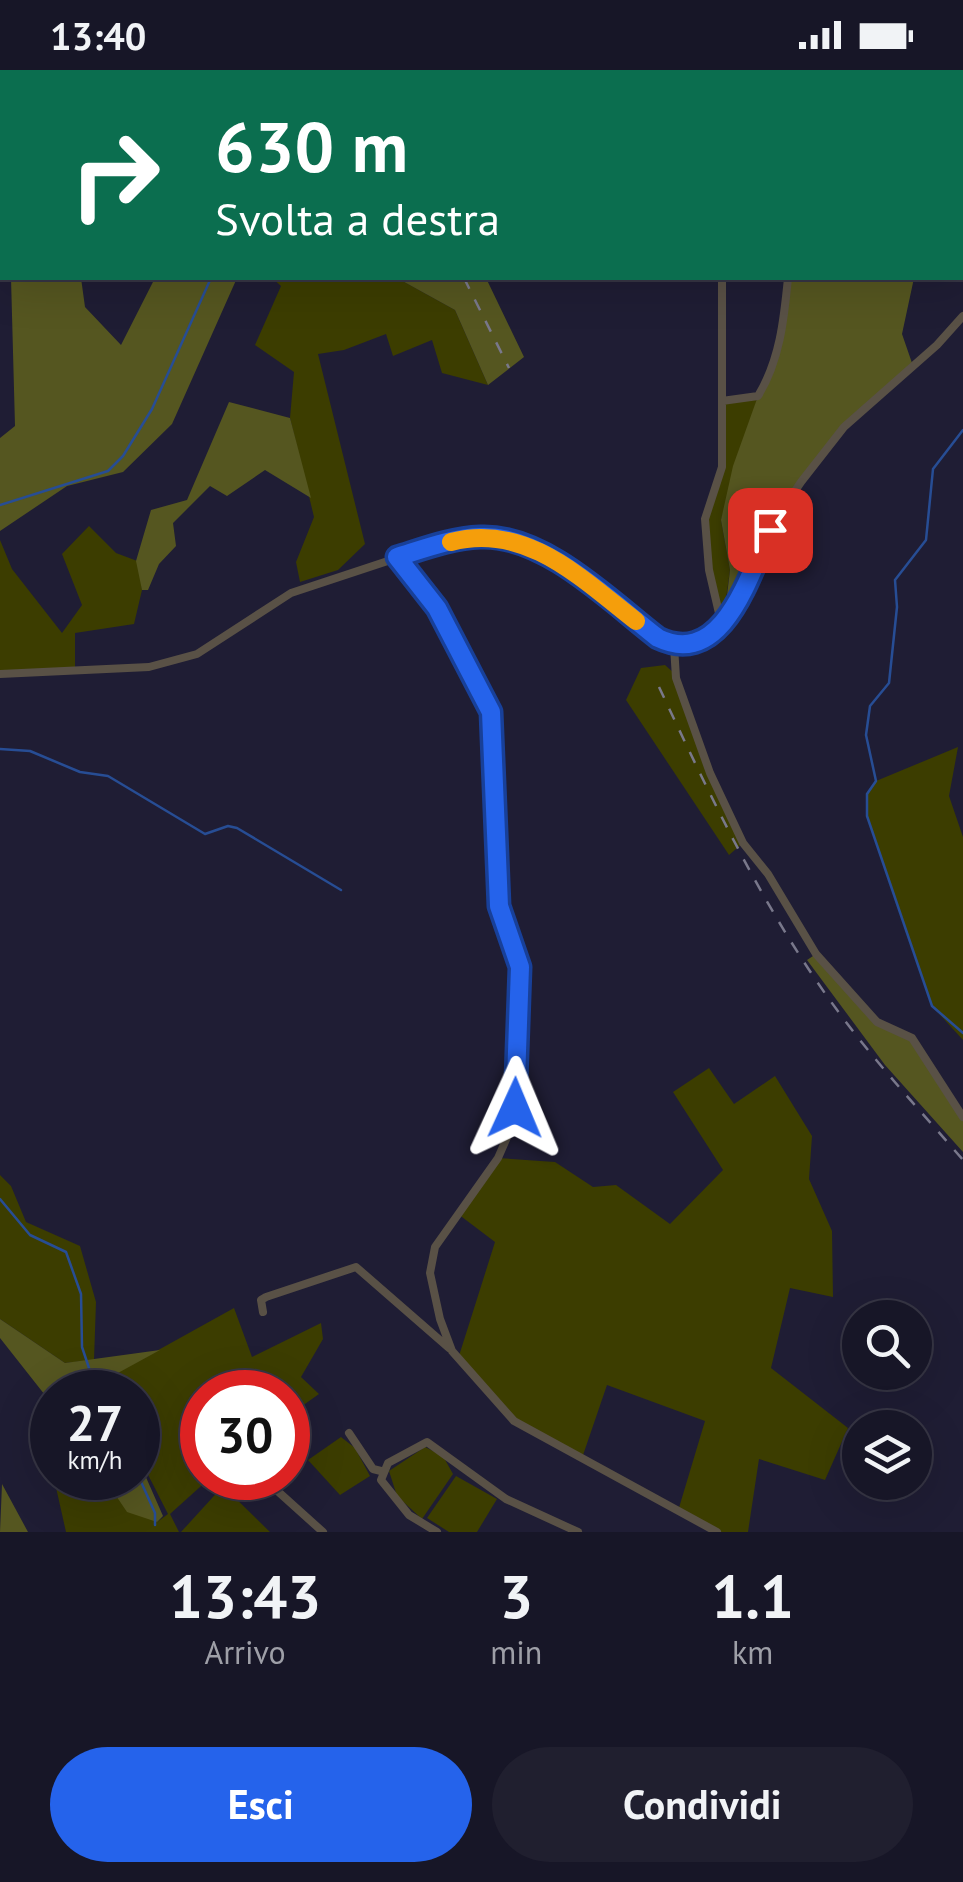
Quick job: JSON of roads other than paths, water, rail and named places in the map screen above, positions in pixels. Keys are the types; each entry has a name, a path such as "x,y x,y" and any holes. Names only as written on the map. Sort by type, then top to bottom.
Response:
{"street":[{"path":"722,280 722,468 705,519 709,570 722,626"},
{"path":"722,401 742,402 758,396 769,377 783,326 788,280"},
{"path":"0,674 149,667 197,654 291,594 397,557 470,538 514,541 549,554 674,646 695,646 722,626 770,530 844,427 937,345 963,316"},
{"path":"397,557 437,608 491,712 499,906 520,967 512,1126 498,1158 440,1238 431,1260 437,1304 452,1351"},
{"path":"674,646 676,678 710,773 743,843 768,874 816,954 877,1022 912,1038 936,1082 963,1117"},
{"path":"262,1312 260,1300 266,1296 356,1267 452,1351 514,1421 717,1532"},
{"path":"349,1433 374,1469 381,1471"},
{"path":"381,1471 417,1444 434,1444 506,1499 578,1532"},
{"path":"381,1471 392,1499 437,1532"},
{"path":"287,1500 322,1532"}],"waterway":[{"path":"0,505 108,471 123,456 152,409 210,280"},
{"path":"963,430 933,469 926,540 895,580 897,607 889,683 870,706 866,735 876,781 867,794 867,816 932,1006 963,1033"},
{"path":"0,749 30,751 80,772 108,776 205,834 228,826 237,828 341,890"},
{"path":"0,1199 30,1235 66,1252 81,1294 82,1347 90,1370"},
{"path":"149,1500 155,1525"}],"railway":[{"path":"465,280 509,368"},
{"path":"659,687 722,819 820,987 963,1160"}]}
